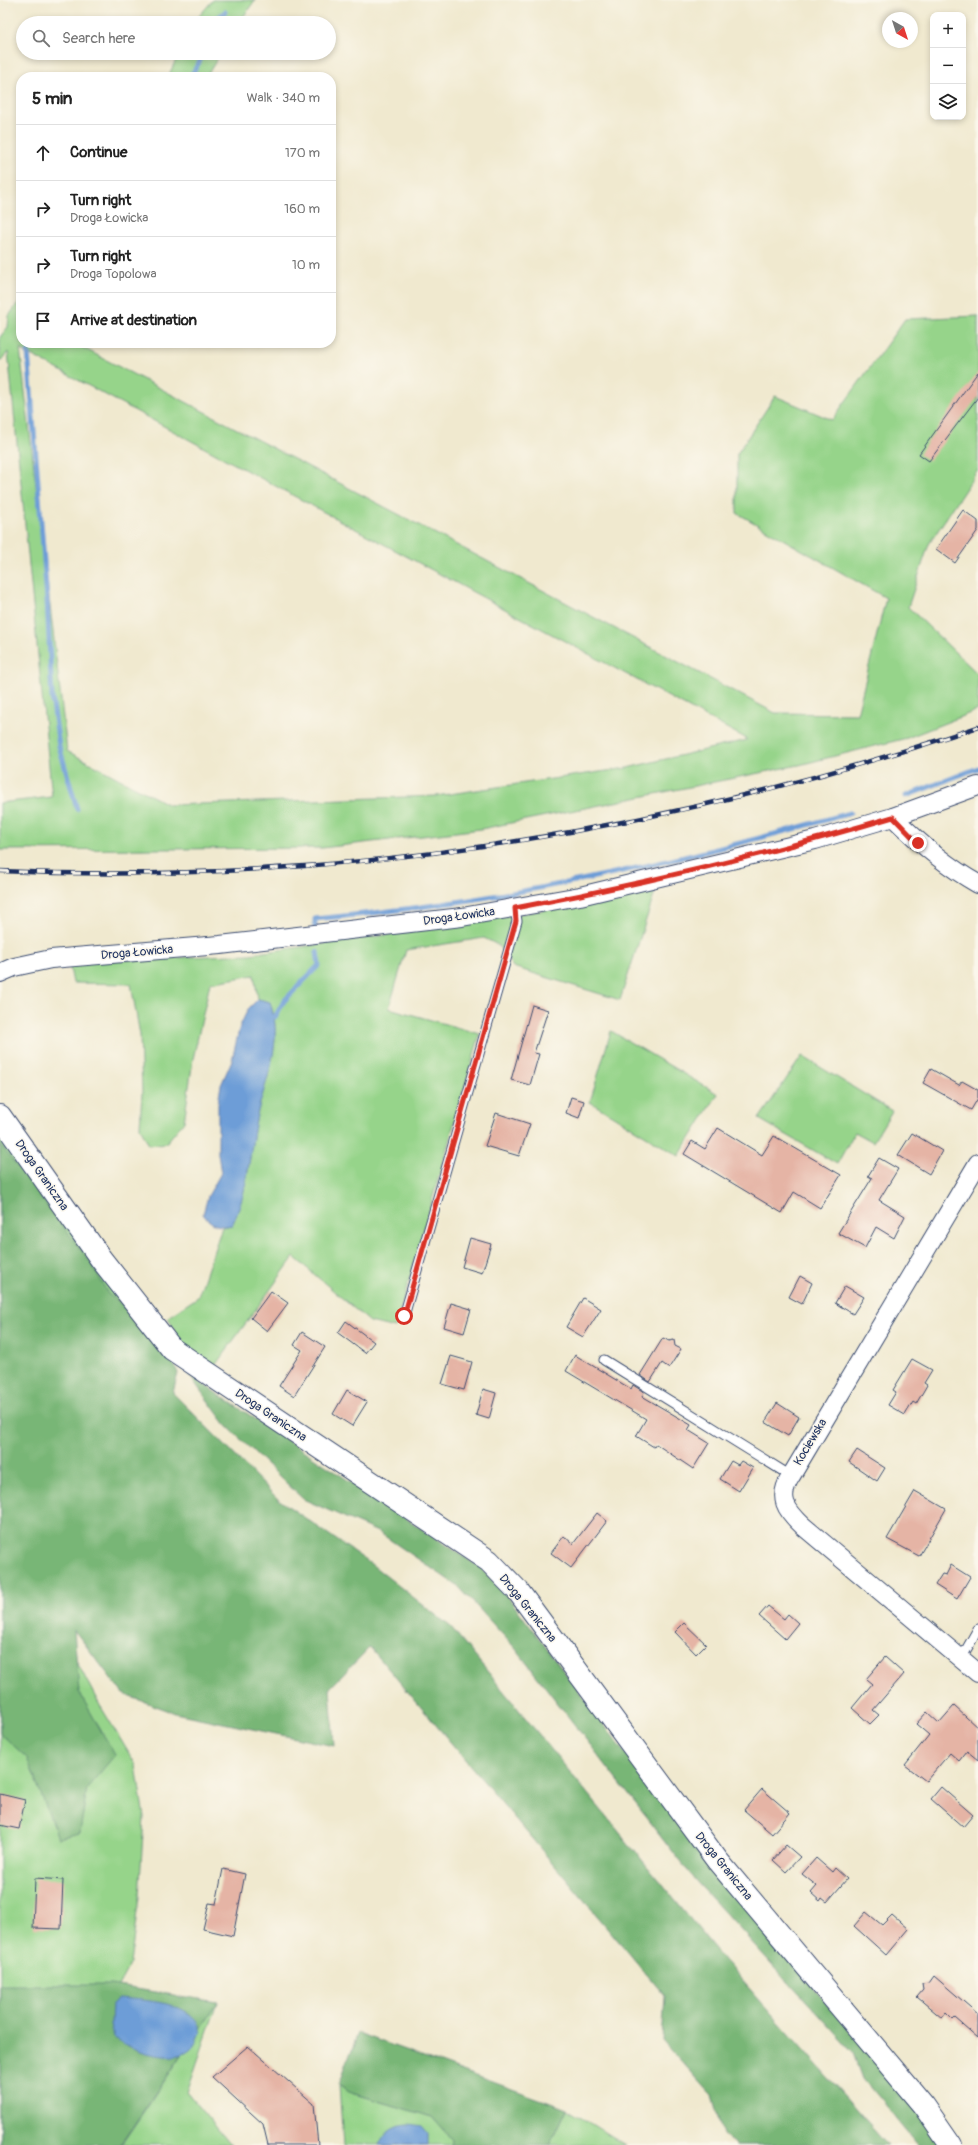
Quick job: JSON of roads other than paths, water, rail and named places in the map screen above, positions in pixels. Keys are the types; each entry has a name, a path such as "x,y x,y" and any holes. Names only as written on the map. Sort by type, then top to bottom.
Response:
{"street":[{"name":"Droga Łowicka","path":"0,973 14,967 51,959 220,945 462,917 580,896 815,840 893,817 978,786"},
{"path":"893,817 918,843 958,873 978,884"},
{"name":"Droga Graniczna","path":"0,1116 101,1259 172,1349 489,1561 518,1591 717,1860 924,2106 951,2145"},
{"name":"Kociewska","path":"978,1163 791,1476 784,1494 784,1504 792,1516 978,1673"}],"lane":[{"path":"404,1316 516,921 515,908"},
{"path":"604,1360 791,1476"},
{"path":"961,1658 978,1629"}],"water":[{"path":"258,999 270,1002 275,1026 273,1055 257,1115 248,1171 238,1212 232,1225 219,1226 209,1221 203,1214 208,1196 221,1173 218,1154 218,1103 221,1085 232,1060 240,1026 248,1009"},
{"path":"119,1998 159,2002 187,2012 194,2018 201,2032 197,2042 190,2050 173,2056 152,2054 121,2043 114,2038 111,2024 112,2004"},
{"path":"410,2124 422,2126 428,2133 428,2145 379,2145 387,2132 391,2129"}],"waterway":[{"path":"220,16 225,12"},
{"path":"193,72 200,60"},
{"path":"28,352 47,600 52,697 59,746 77,809"},
{"path":"906,796 978,768"},
{"path":"315,930 315,919 451,903 585,879 718,849 850,813"},
{"path":"275,1017 284,1001 319,965 317,952"}],"railway":[{"path":"0,871 124,873 248,870 372,860 495,844 618,823 739,796 859,764 978,727"}]}
